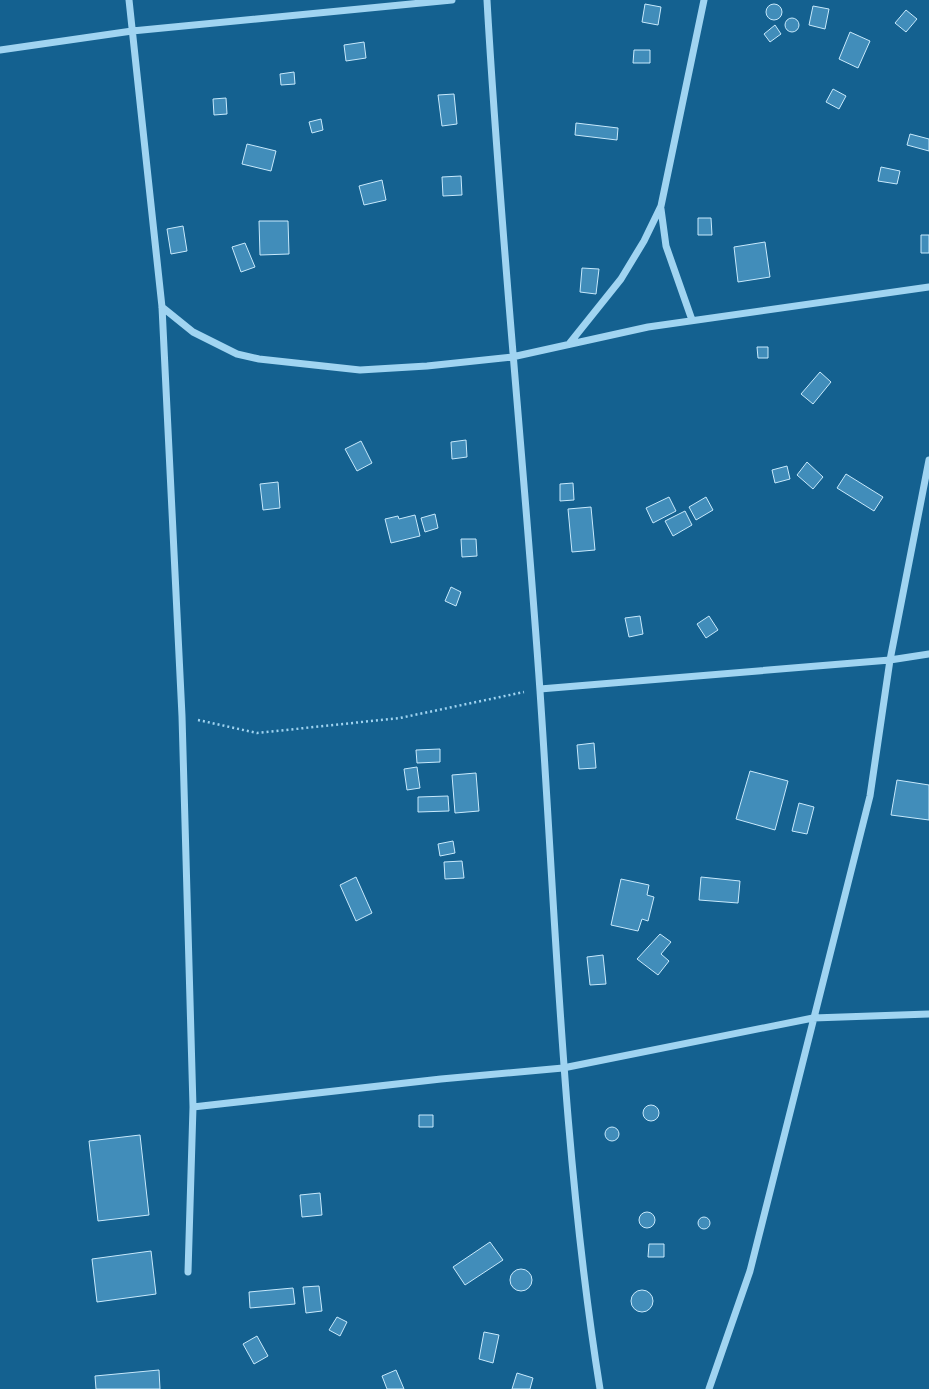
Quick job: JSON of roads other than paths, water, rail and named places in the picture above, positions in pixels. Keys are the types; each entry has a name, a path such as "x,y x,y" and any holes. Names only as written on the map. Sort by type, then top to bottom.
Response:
{"street":[{"path":"129,0 162,307 182,716 193,1107 188,1272"},
{"path":"0,50 132,31 452,0"},
{"path":"487,0 512,357 540,689 563,1068 588,1311 600,1389"},
{"path":"569,344 621,279 644,241 661,206 704,0"},
{"path":"661,206 666,246 692,320"},
{"path":"162,307 193,332 237,354 259,359 360,370 427,366 512,357 648,326 929,287"},
{"path":"709,1389 750,1271 870,796 890,660 929,460"},
{"path":"540,689 890,660 929,654"},
{"path":"193,1107 441,1079 563,1068 813,1018 929,1014"}]}
